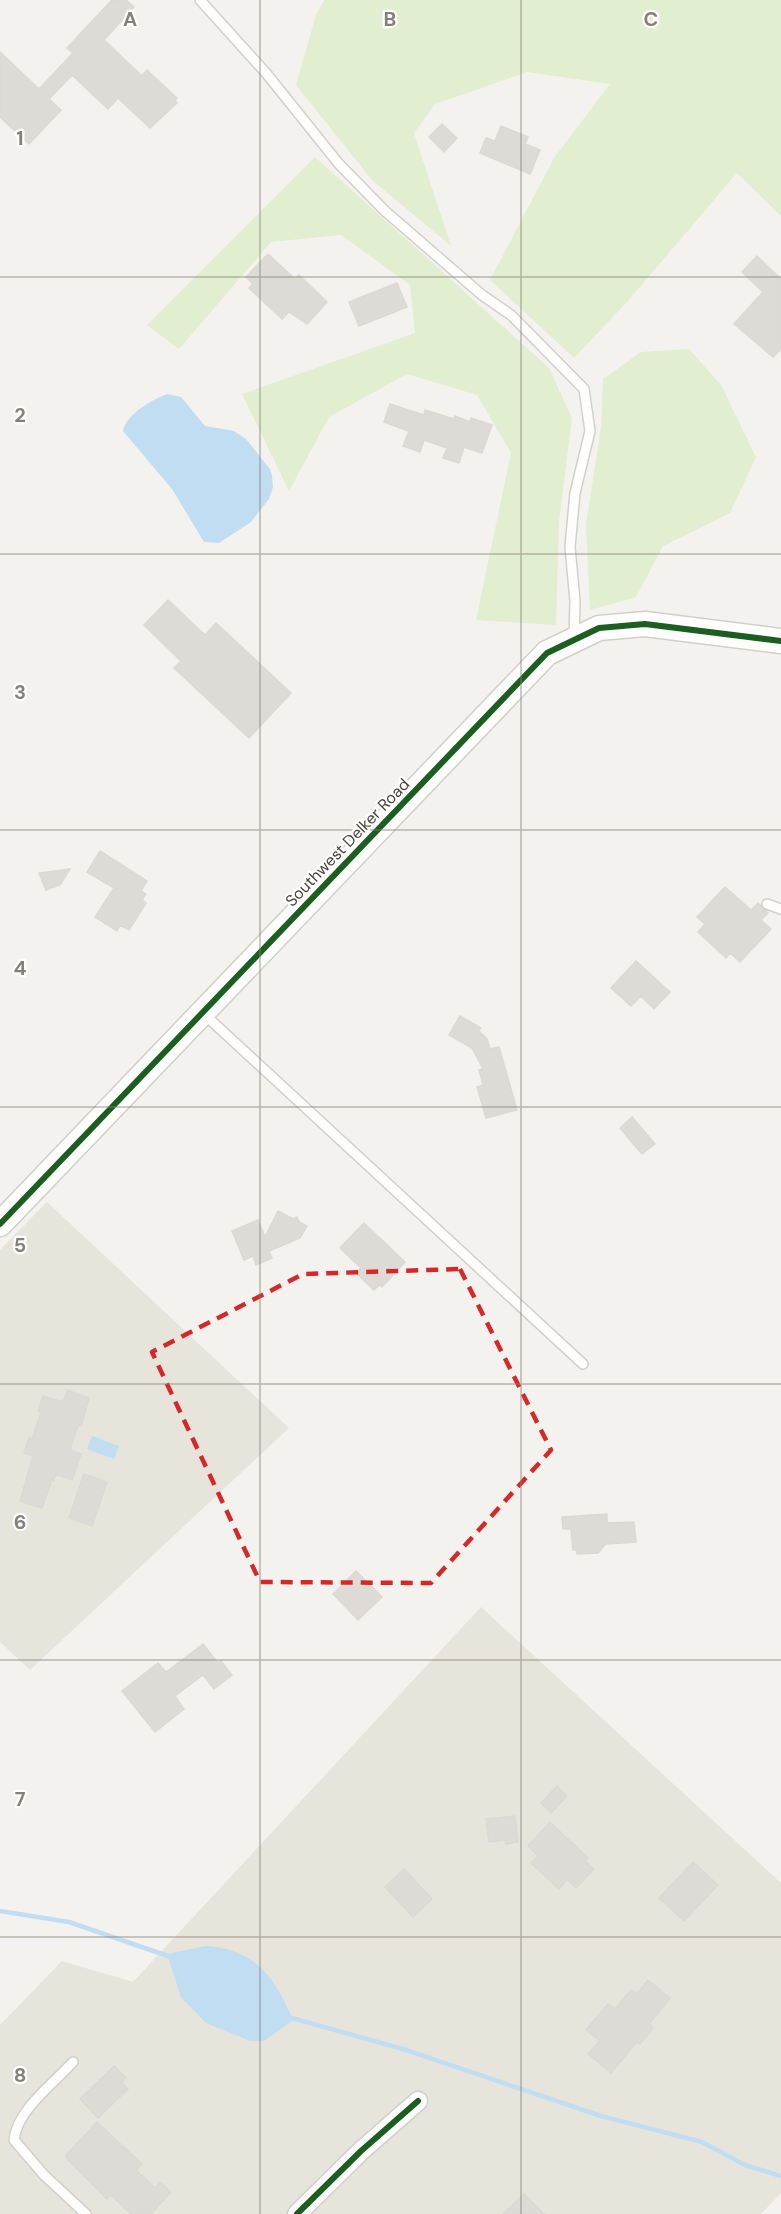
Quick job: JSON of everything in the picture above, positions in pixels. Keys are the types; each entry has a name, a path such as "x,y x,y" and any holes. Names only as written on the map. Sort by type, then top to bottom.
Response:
{"street":[{"name":"Southwest Delker Road","path":"0,1224 547,653 599,628 645,624 781,641"},
{"path":"297,2214 361,2151 418,2101"}],"lane":[{"path":"200,0 266,73 339,164 386,211 482,295 512,315 584,388 590,430 575,493 570,547 575,601 574,640"},
{"path":"767,904 781,909"},
{"path":"202,1012 582,1364"},
{"path":"73,2062 17,2124 14,2140 44,2175 86,2214"}],"highlighted area":[{"path":"460,1269 551,1450 431,1583 260,1582 152,1352 303,1274"}],"shaded area":[{"path":"47,1202 289,1428 30,1670 0,1642 0,1250"},
{"path":"481,1607 781,1883 781,2193 761,2214 0,2214 0,2025 62,1961 133,1982"}],"green space":[{"path":"324,0 781,0 781,216 737,173 627,302 574,358 490,280 554,158 610,84 527,72 435,104 414,133 451,246 372,180 296,85 316,15"},
{"path":"315,157 549,368 572,418 559,522 556,625 476,620 511,453 477,395 407,374 329,417 289,491 242,394 415,333 410,285 341,235 271,242 179,349 147,325"},
{"path":"689,349 721,385 756,457 730,513 663,546 636,597 590,610 586,524 601,428 603,379 641,352"}],"water":[{"path":"168,394 181,397 205,426 234,431 246,439 270,469 273,487 269,499 251,522 219,543 204,542 172,489 123,431 135,413 148,403"},
{"path":"92,1436 119,1446 114,1459 87,1449"},
{"path":"205,1946 237,1952 261,1968 279,1991 293,2020 264,2041 250,2041 206,2023 181,1997 167,1954"}],"building":[{"path":"112,0 126,0 134,7 104,40 142,76 147,70 177,98 175,101 177,103 150,128 118,98 108,109 72,75 49,99 61,110 29,144 0,117 0,52 39,89 73,53 67,48"},
{"path":"442,124 457,138 444,152 429,137"},
{"path":"501,126 528,137 525,144 540,150 530,174 480,153 486,138 495,141"},
{"path":"268,254 295,279 299,275 327,302 307,324 289,312 282,319 249,288 253,284 246,277"},
{"path":"757,256 781,279 781,349 773,357 734,324 763,292 742,272"},
{"path":"397,283 407,307 359,326 349,302"},
{"path":"390,404 424,415 425,410 454,419 455,416 470,422 471,418 492,425 482,453 464,447 459,463 443,458 447,448 424,440 420,452 403,446 409,431 384,422"},
{"path":"168,600 205,635 216,623 291,693 249,738 174,668 181,661 144,625"},
{"path":"100,851 147,881 141,891 146,894 142,900 146,903 129,930 120,925 117,931 95,917 114,888 87,872"},
{"path":"70,869 60,885 46,890 39,873"},
{"path":"725,887 751,910 758,903 768,913 761,920 771,929 740,962 730,953 726,958 698,932 705,924 697,917"},
{"path":"636,961 670,992 654,1009 641,996 631,1006 611,988"},
{"path":"460,1016 481,1028 478,1030 487,1039 490,1049 499,1047 517,1110 486,1118 477,1087 483,1085 479,1070 483,1069 472,1048 449,1035"},
{"path":"632,1117 655,1144 642,1154 620,1128"},
{"path":"278,1211 293,1219 297,1217 299,1222 307,1226 300,1238 269,1251 272,1258 256,1265 253,1256 244,1260 232,1231 258,1220 265,1237"},
{"path":"364,1223 405,1262 382,1287 379,1285 374,1290 356,1273 361,1268 340,1248"},
{"path":"67,1390 89,1398 81,1426 78,1425 70,1450 81,1454 72,1480 56,1474 54,1480 52,1479 42,1508 20,1501 33,1456 24,1453 29,1438 32,1439 41,1412 38,1411 43,1396 63,1402"},
{"path":"84,1474 107,1482 92,1526 69,1518"},
{"path":"607,1514 607,1523 634,1522 636,1542 606,1544 598,1553 577,1554 577,1550 573,1550 571,1529 563,1529 562,1517"},
{"path":"356,1571 382,1597 358,1620 333,1594"},
{"path":"203,1644 218,1663 221,1661 232,1675 214,1689 203,1675 175,1696 184,1709 155,1732 122,1691 158,1663 166,1672"},
{"path":"557,1786 567,1796 551,1813 541,1803"},
{"path":"515,1816 518,1842 506,1844 505,1840 489,1842 486,1819"},
{"path":"550,1822 588,1858 585,1861 594,1869 576,1888 567,1879 559,1889 531,1863 538,1856 528,1846"},
{"path":"693,1862 718,1885 684,1921 659,1898"},
{"path":"404,1869 432,1899 413,1917 385,1887"},
{"path":"648,1980 670,1998 649,2024 653,2028 640,2044 637,2042 611,2073 588,2054 600,2041 586,2030 608,2004 615,2009 631,1990 637,1994"},
{"path":"114,2066 126,2078 122,2082 128,2089 98,2118 80,2099"},
{"path":"97,2122 142,2164 136,2170 155,2188 160,2182 171,2192 151,2214 131,2214 111,2195 107,2199 67,2159 66,2155"},
{"path":"524,2194 544,2214 503,2214"}],"waterway":[{"path":"0,1911 69,1922 171,1957"},
{"path":"288,2017 403,2049 601,2116 702,2142 745,2165 781,2176"}],"cycle path":[{"path":"0,1224 547,653 599,628 645,624 781,641"},
{"path":"297,2214 361,2151 418,2101"}]}
